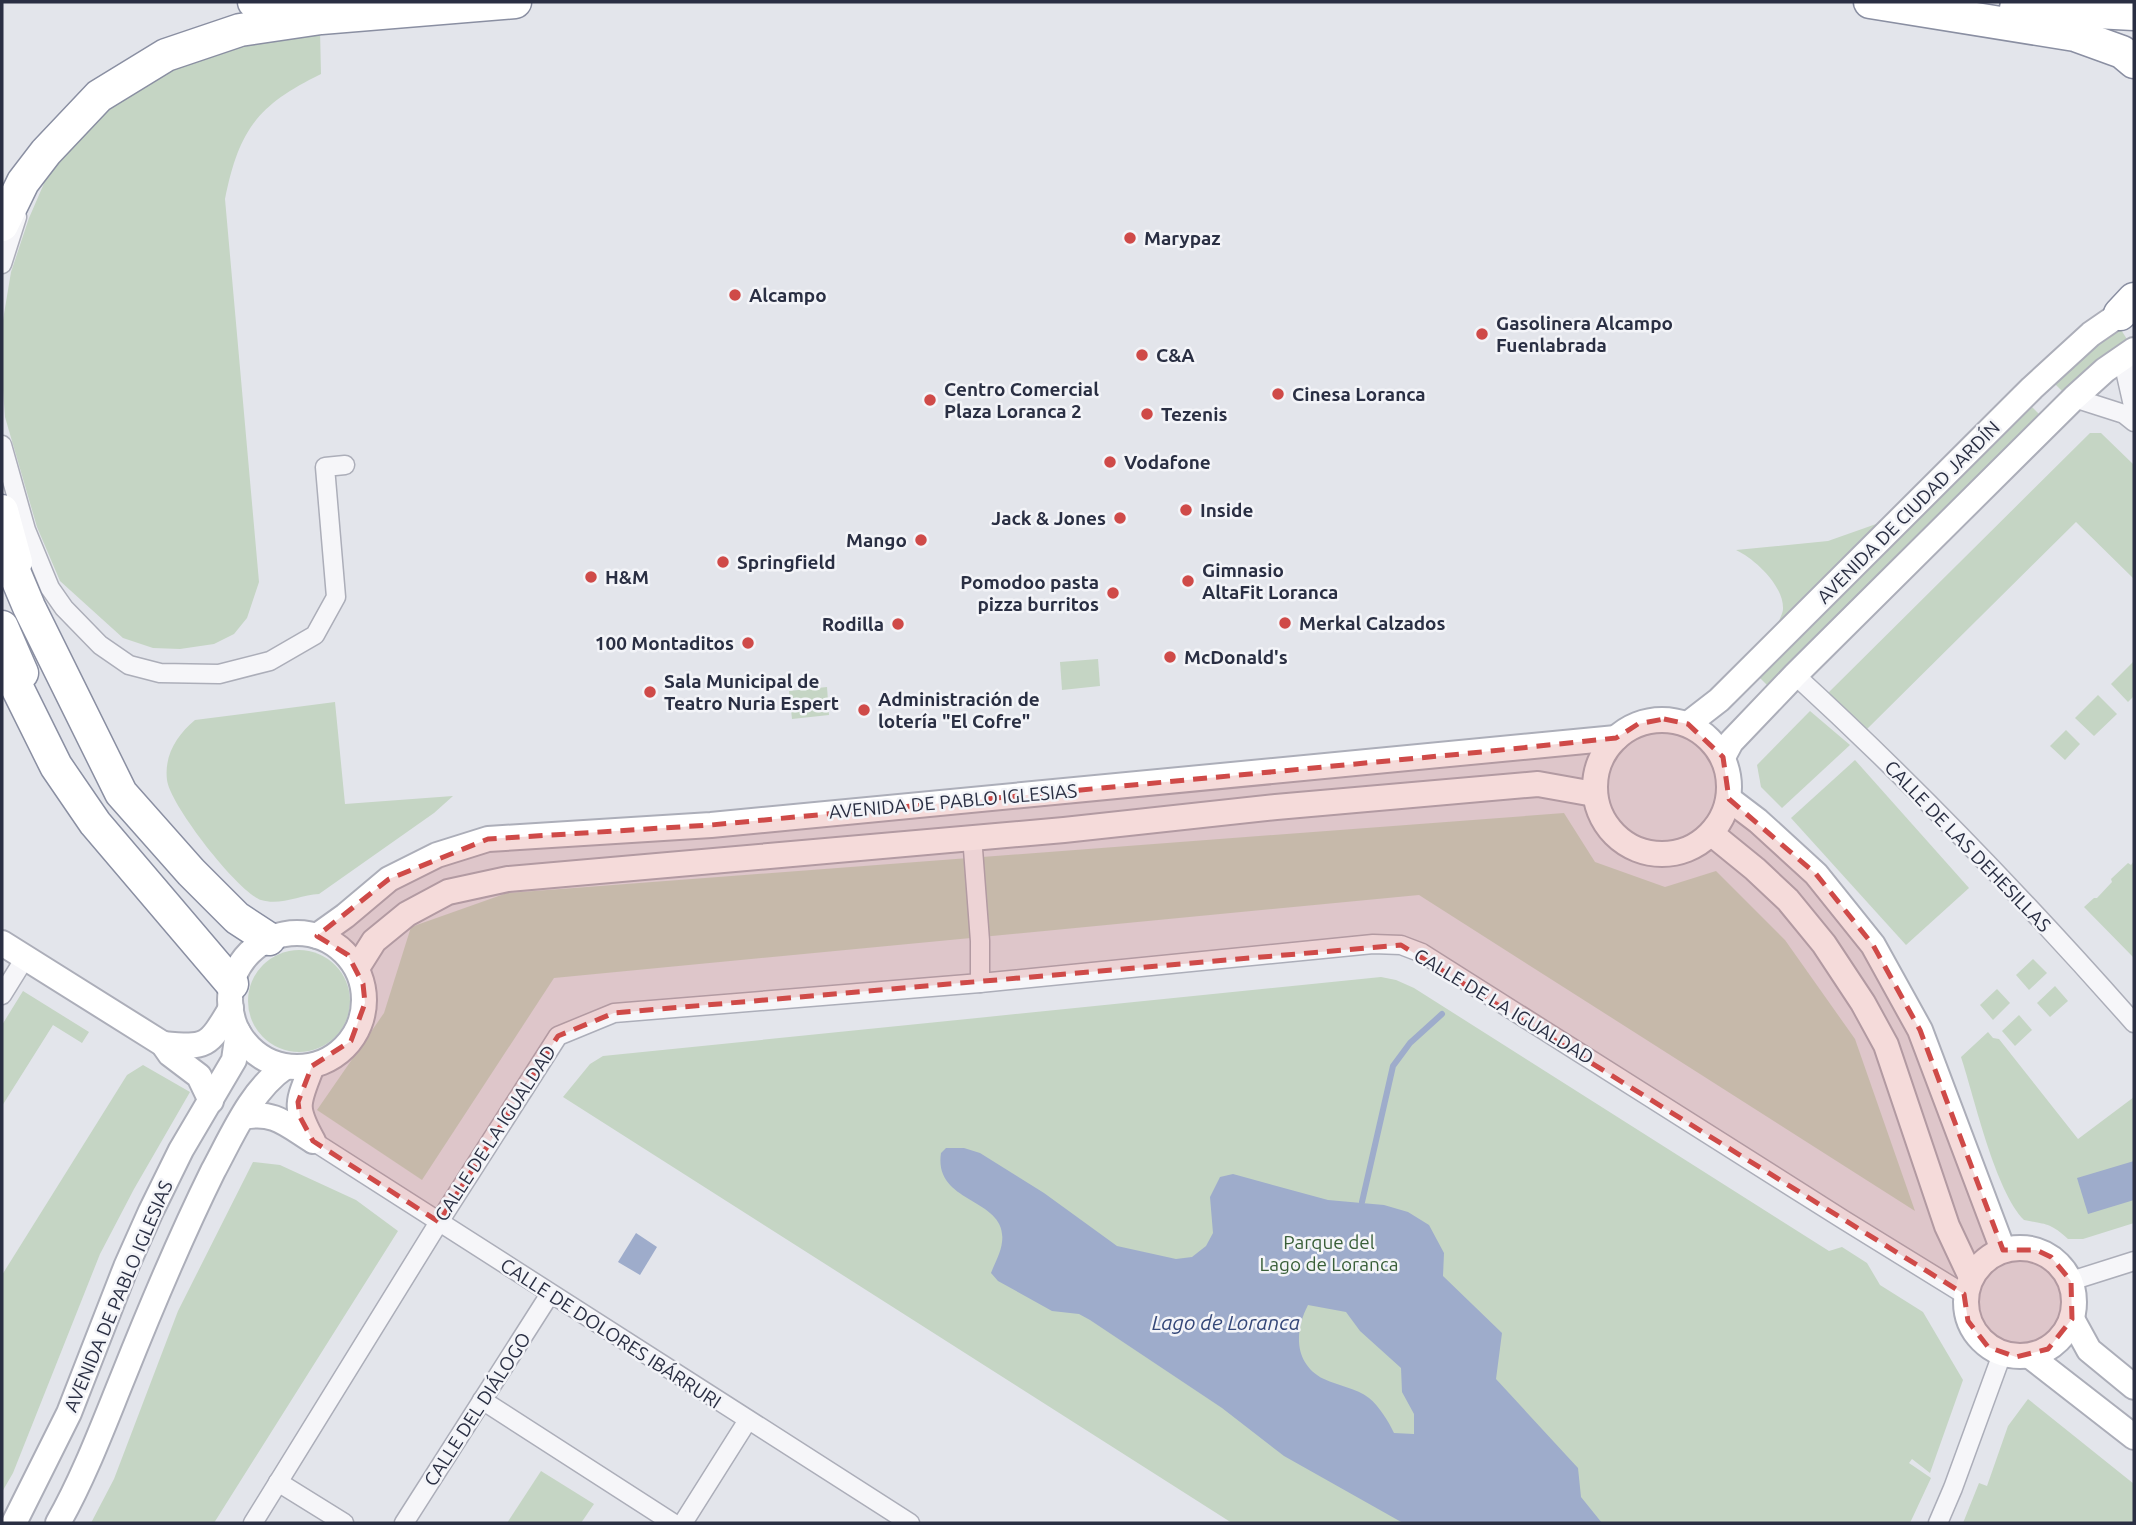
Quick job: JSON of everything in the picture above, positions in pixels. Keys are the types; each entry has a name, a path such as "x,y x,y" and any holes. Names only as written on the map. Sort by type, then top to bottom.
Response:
{"highway":[{"path":"254,2 501,3"},
{"path":"1870,2 2075,35 2122,52 2134,62"},
{"path":"1892,2 2134,14"},
{"path":"2,225 23,182 46,152 99,96 166,55 240,30 321,18 501,3"},
{"path":"2,511 29,607"},
{"path":"2,543 29,607 121,793 191,872 237,918 269,939"},
{"path":"2,627 95,823"},
{"path":"2,657 55,766"},
{"path":"2,695 95,823 231,996"}],"main road":[{"name":"AVENIDA DE CIUDAD JARDÍN","path":"1688,724 1719,700 2032,388 2091,334 2129,307"},
{"name":"AVENIDA DE CIUDAD JARDÍN","path":"1723,757 1731,742 1795,675 2074,398 2128,353"},
{"path":"1664,719 1688,724 1708,737 1723,757 1729,775 1730,799 1712,834 1685,852 1654,856 1625,845 1604,823 1594,794 1598,763 1616,738 1638,724 1664,719"},
{"name":"AVENIDA DE PABLO IGLESIAS","path":"317,936 389,879 437,855 488,839 711,825 1616,738"},
{"name":"AVENIDA DE PABLO IGLESIAS","path":"357,968 374,941 407,914 448,892 508,880 1538,784 1594,794"},
{"path":"1730,799 1815,874 1873,945 1920,1030 2003,1250"},
{"path":"1712,834 1788,900 1824,944 1863,1003 1886,1045 1968,1285 1968,1321 1976,1335 1987,1347 2002,1354 2030,1356 2048,1349 2063,1336 2072,1319 2074,1295 2071,1281 2051,1257 2036,1250 2003,1250 1984,1260 1968,1285"},
{"path":"163,1044 193,1047 207,1043 218,1031 240,965 252,950 269,939 298,933 317,936 348,955 363,984 365,1003 360,1025 340,1053 312,1066 285,1067 268,1061 251,1049 238,1032 231,996"},
{"path":"2,943 163,1044 170,1054 199,1076 211,1101"},
{"name":"AVENIDA DE PABLO IGLESIAS","path":"14,1523 69,1413 126,1267 151,1211 181,1150 234,1060 238,1032"},
{"path":"312,1066 298,1102 300,1117 313,1141"},
{"name":"AVENIDA DE PABLO IGLESIAS","path":"58,1523 101,1430 192,1213 243,1117 268,1078 285,1067"},
{"name":"CALLE DE DOLORES IBÁRRURI","path":"243,1117 259,1114 274,1117 313,1141"},
{"path":"2072,1319 2089,1350 2134,1387"},
{"path":"2030,1356 2134,1437"}],"street":[{"path":"2,264 18,213 46,152"},
{"path":"2128,353 2134,411"},
{"path":"2074,398 2114,410 2134,422"},
{"path":"2,445 26,530 50,588 64,608 100,645 129,665 160,673 219,674 270,661 315,635 336,597 325,467 345,465"},
{"name":"CALLE DE LAS DEHESILLAS","path":"1795,675 1967,844 2134,1023"},
{"path":"972,836 981,947 980,984"},
{"name":"CALLE DE LA IGUALDAD","path":"253,1523 439,1222 558,1036 614,1013 980,984 1373,944 1401,944 1422,953 1844,1220 1968,1285"},
{"path":"2,995 25,958"},
{"name":"CALLE DE DOLORES IBÁRRURI","path":"313,1141 910,1523"},
{"path":"2071,1281 2134,1261"},
{"name":"CALLE DEL DIÁLOGO","path":"404,1523 550,1294"},
{"path":"1938,1523 1954,1488 2002,1354"},
{"path":"482,1400 673,1523"},
{"path":"683,1523 748,1420"},
{"path":"278,1482 344,1523"}],"highlighted area":[{"path":"1664,719 1688,724 1723,757 1729,799 1816,874 1873,945 1920,1030 2003,1250 2036,1250 2051,1257 2071,1281 2072,1319 2048,1349 2016,1357 1988,1347 1968,1321 1964,1294 1401,945 614,1013 558,1036 439,1222 313,1141 300,1117 298,1102 312,1066 351,1041 365,1003 363,984 348,955 317,936 389,879 488,839 711,825 1482,752 1616,738 1638,724"}],"green space":[{"path":"320,30 321,74 281,97 255,122 237,154 225,199 259,582 247,618 234,634 214,644 180,649 153,648 123,638 60,581 37,527 5,417 2,326 11,272 29,218 55,158 107,105 172,65 241,40"},
{"path":"2120,328 2128,341 2064,393 2053,382 2077,358"},
{"path":"2030,405 2041,416 1769,687 1758,676"},
{"path":"2090,433 2101,433 2134,465 2134,579 2076,522 1864,732 1824,697"},
{"path":"1879,523 1778,624 1783,609 1779,591 1767,574 1736,550 1828,541"},
{"path":"1098,659 1100,686 1062,690 1060,662"},
{"path":"2134,661 2134,696 2128,702 2111,684"},
{"path":"827,687 829,715 792,719 789,691"},
{"path":"2098,695 2117,714 2094,736 2075,718"},
{"path":"335,702 345,804 453,796 434,813 319,894 283,901 261,900 250,894 222,865 180,808 167,780 170,754 177,739 195,720"},
{"path":"1810,711 1850,745 1782,808 1761,787 1757,765"},
{"path":"2066,730 2080,744 2065,760 2050,746"},
{"path":"1855,760 1969,888 1906,945 1791,818"},
{"path":"1564,813 1595,862 1665,887 1716,871 1785,940 1855,1039 1915,1211 1419,895 554,978 422,1180 317,1110 384,1013 411,927 507,893"},
{"path":"2134,861 2134,958 2084,907 2097,898 2112,882 2111,879 2128,863 2131,865"},
{"path":"299,950 319,954 335,965 346,981 350,1001 346,1021 335,1037 319,1048 299,1052 279,1048 263,1037 252,1021 248,1001 252,981 263,965 279,954"},
{"path":"2033,959 2047,973 2029,990 2016,975"},
{"name":"Parque del Lago de Loranca","path":"1381,977 1414,988 1829,1251 1842,1247 1867,1263 1880,1285 1923,1312 1963,1380 1930,1473 1912,1459 1909,1463 1931,1478 1910,1523 1232,1523 563,1097 590,1064 603,1056"},
{"path":"2055,986 2068,1001 2050,1017 2037,1003"},
{"path":"1997,989 2010,1003 1993,1020 1980,1005"},
{"path":"23,991 89,1032 82,1043 53,1025 2,1106 2,1025"},
{"path":"2019,1015 2032,1030 2015,1046 2002,1031"},
{"path":"1988,1032 1993,1038 1999,1039 2078,1139 2134,1097 2134,1223 2083,1239 2068,1239 2052,1227 2024,1220 2004,1188 1995,1167 1961,1057"},
{"path":"143,1065 190,1092 100,1254 13,1473 2,1492 2,1275 127,1075"},
{"path":"253,1162 280,1165 356,1200 398,1231 214,1523 91,1523 114,1479 178,1311"},
{"path":"2028,1399 2134,1484 2134,1523 1963,1523 1979,1483 1987,1486 2008,1426"},
{"path":"541,1471 594,1504 581,1523 507,1523"}],"water":[{"name":"Lago de Loranca","path":"946,1148 964,1148 980,1153 1044,1193 1117,1246 1176,1259 1192,1257 1206,1246 1213,1233 1210,1197 1220,1177 1233,1174 1328,1200 1384,1205 1408,1212 1429,1225 1444,1253 1443,1276 1502,1333 1496,1379 1578,1468 1581,1497 1602,1523 1403,1523 1284,1456 1222,1408 1090,1320 1079,1314 1052,1311 998,1281 991,1273 1002,1242 1001,1227 994,1216 948,1183 942,1170 941,1153","holes":["1308,1305 1346,1312 1360,1331 1401,1368 1402,1392 1414,1414 1414,1434 1394,1433 1369,1398 1324,1379 1307,1365 1302,1356 1299,1336"]},
{"path":"2134,1161 2134,1200 2088,1214 2077,1178"},
{"path":"636,1233 657,1247 640,1275 618,1262"}],"waterway":[{"path":"1362,1202 1393,1066 1410,1043 1442,1014"}],"place":[{"name":"Marypaz","path":"1130,238"},
{"name":"Alcampo","path":"735,295"},
{"name":"Gasolinera Alcampo Fuenlabrada","path":"1482,334"},
{"name":"C&A","path":"1142,355"},
{"name":"Cinesa Loranca","path":"1278,394"},
{"name":"Centro Comercial Plaza Loranca 2","path":"930,400"},
{"name":"Tezenis","path":"1147,414"},
{"name":"Vodafone","path":"1110,462"},
{"name":"Inside","path":"1186,510"},
{"name":"Jack & Jones","path":"1120,518"},
{"name":"Mango","path":"921,540"},
{"name":"Springfield","path":"723,562"},
{"name":"H&M","path":"591,577"},
{"name":"Gimnasio AltaFit Loranca","path":"1188,581"},
{"name":"Pomodoo pasta pizza burritos","path":"1113,593"},
{"name":"Merkal Calzados","path":"1285,623"},
{"name":"Rodilla","path":"898,624"},
{"name":"100 Montaditos","path":"748,643"},
{"name":"McDonald's","path":"1170,657"},
{"name":"Sala Municipal de Teatro Nuria Espert","path":"650,692"},
{"name":"Administración de lotería \"El Cofre\"","path":"864,710"}]}
